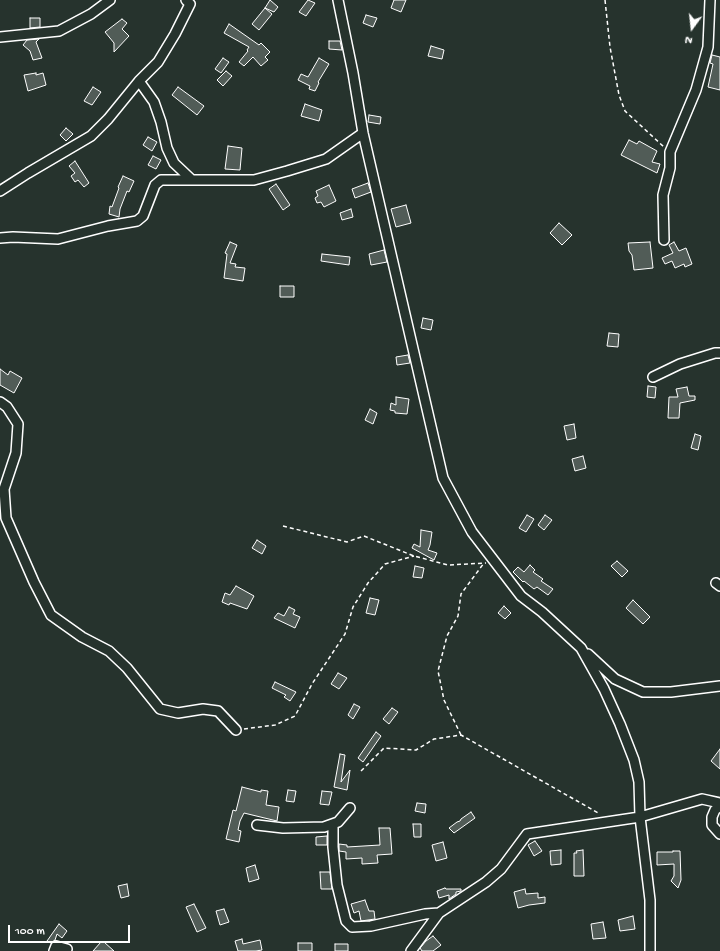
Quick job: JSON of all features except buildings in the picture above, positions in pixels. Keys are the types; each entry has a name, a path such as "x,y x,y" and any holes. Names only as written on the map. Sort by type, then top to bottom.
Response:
{"street":[{"path":"0,37 59,31 91,14 110,0"},
{"path":"0,191 91,136 108,119 138,81 158,62 175,34 190,4 186,0"},
{"path":"338,0 353,73 363,133 443,478 472,532 521,596 542,612 615,679 643,692 671,692 720,686"},
{"path":"664,240 664,195 670,168 670,152 696,90 708,47 710,0"},
{"path":"138,81 154,102 161,122 167,148 174,163 192,180"},
{"path":"0,238 13,237 58,239 108,226 137,221 143,216 155,185 161,180 254,180 326,159 363,133"},
{"path":"653,377 680,364 715,353 720,353"},
{"path":"0,402 7,407 18,424 16,453 4,489 6,518 34,582 51,614 82,637 109,651 131,673 160,709 178,713 203,709 218,711 236,730"},
{"path":"581,648 604,689 634,760 639,782 640,817 650,900 650,951"},
{"path":"411,951 439,913 486,882 502,869 528,834 640,817 702,799 720,802"},
{"path":"720,806 715,810 712,817 712,824 720,834"},
{"path":"257,825 283,828 324,827 333,825 343,817 350,808"},
{"path":"333,825 333,847 337,885 346,921 352,927 370,926 425,914 439,913"},
{"path":"54,951 56,946 67,949"}],"path":[{"path":"605,0 610,47 619,95 625,111 670,152"},
{"path":"283,526 347,542 364,536 414,556 448,565 496,562"},
{"path":"236,730 274,725 295,716 312,684 345,634 353,607 368,583 385,564 414,556"},
{"path":"484,563 461,594 458,616 448,636 438,671 444,700 461,735 612,821"},
{"path":"361,771 384,748 416,750 434,739 461,735"}]}
